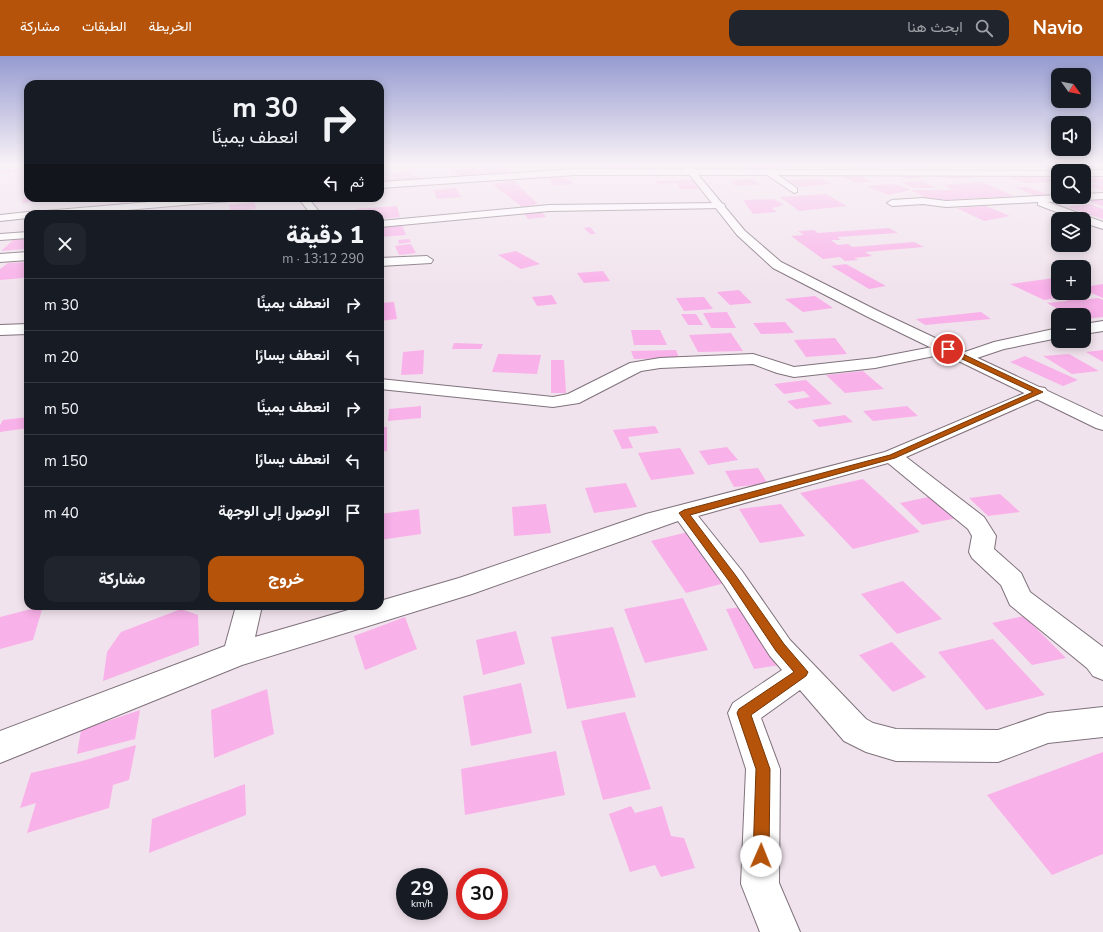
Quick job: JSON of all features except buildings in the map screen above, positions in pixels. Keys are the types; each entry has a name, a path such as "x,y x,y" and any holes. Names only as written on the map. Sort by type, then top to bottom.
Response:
{"street":[{"path":"134,210 167,206"},
{"path":"384,224 549,208 720,206 741,233 757,249 777,265 1103,424"},
{"path":"1050,206 1103,226"},
{"path":"0,218 24,215"},
{"path":"0,237 24,235"},
{"path":"0,258 24,256"},
{"path":"384,262 427,260"},
{"path":"1091,328 1103,326"},
{"path":"0,330 24,329"},
{"path":"965,357 1000,345 1051,334"},
{"path":"384,384 553,402 573,399 636,367 660,363 753,359 762,360 784,372 794,372 875,363 948,349"},
{"path":"0,747 237,654 463,587 654,520 892,456 1039,392"},
{"path":"892,456 976,523 984,536 981,552 1012,580 1019,598 1097,659 1103,667"},
{"path":"684,513 733,578 780,648 854,730 866,737 896,745 998,746 1048,728 1103,722"},
{"path":"237,654 248,610"},
{"path":"780,932 760,884 763,769 744,713 802,672"}],"route":[{"path":"761,856 763,769 744,713 802,672 780,648 733,578 684,513 892,456 1039,392 948,349"}]}
